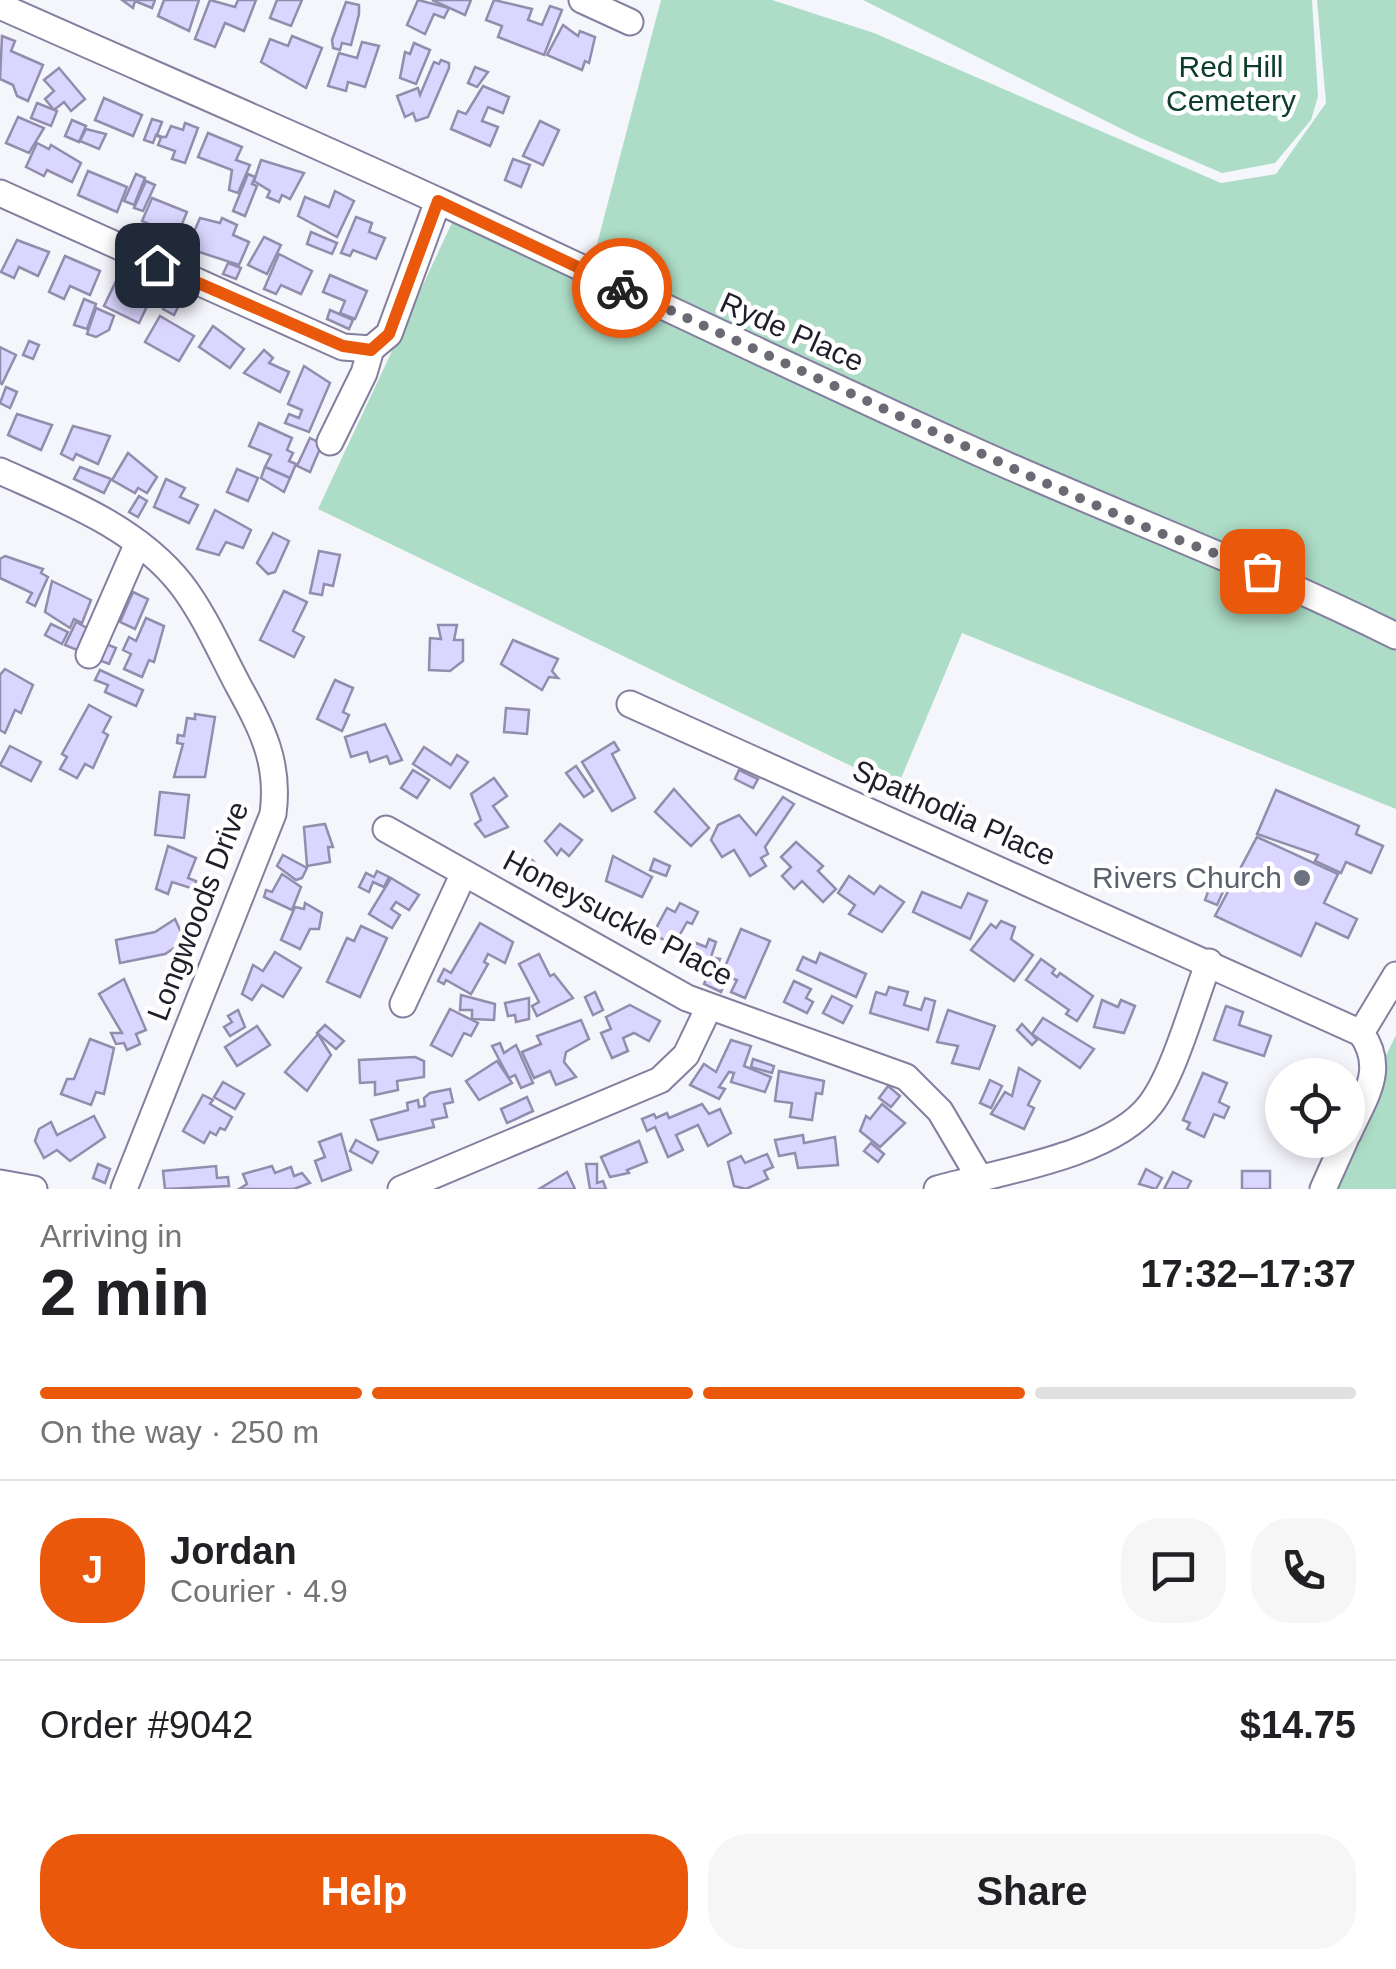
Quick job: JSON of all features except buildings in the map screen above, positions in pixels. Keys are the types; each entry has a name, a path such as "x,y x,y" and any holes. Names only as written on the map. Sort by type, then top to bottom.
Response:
{"street":[{"path":"582,0 630,22"},
{"name":"Ryde Place","path":"0,6 438,201 698,326 1152,530 1262,571 1396,636"},
{"path":"0,193 343,346 371,350"},
{"path":"330,442 371,350 389,334 438,201"},
{"name":"Longwoods Drive","path":"0,471 78,506 138,543 162,563 199,614 265,734 275,763 276,789 263,841 124,1189"},
{"path":"89,655 138,543"},
{"name":"Spathodia Place","path":"630,704 1361,1033"},
{"name":"Honeysuckle Place","path":"386,830 709,1007 906,1077 930,1097 979,1177"},
{"name":"Honeysuckle Place","path":"402,1004 464,873"},
{"path":"936,1189 1099,1143 1138,1117 1162,1082 1209,962"},
{"path":"1365,1092 1375,1069 1374,1056 1361,1033 1396,975"},
{"path":"401,1189 660,1080 686,1055 709,1007"},
{"path":"1322,1189 1336,1158"},
{"path":"0,1183 34,1189"}],"green space":[{"path":"661,0 772,0 874,33 1221,183 1276,174 1326,103 1317,0 1396,0 1396,809 962,633 897,788 318,509 458,210 590,271"},
{"name":"Red Hill Cemetery","path":"863,0 1312,0 1318,96 1311,120 1275,163 1222,173 1138,137"},
{"path":"1396,1035 1396,1189 1338,1189 1347,1158 1365,1158 1365,1098"}],"way so far":[{"path":"622,288 1034,478 1152,530 1262,571"}],"place":[{"name":"Rivers Church","path":"1302,878"}],"route":[{"path":"157,265 343,346 371,350 389,334 438,201 622,288"}]}
